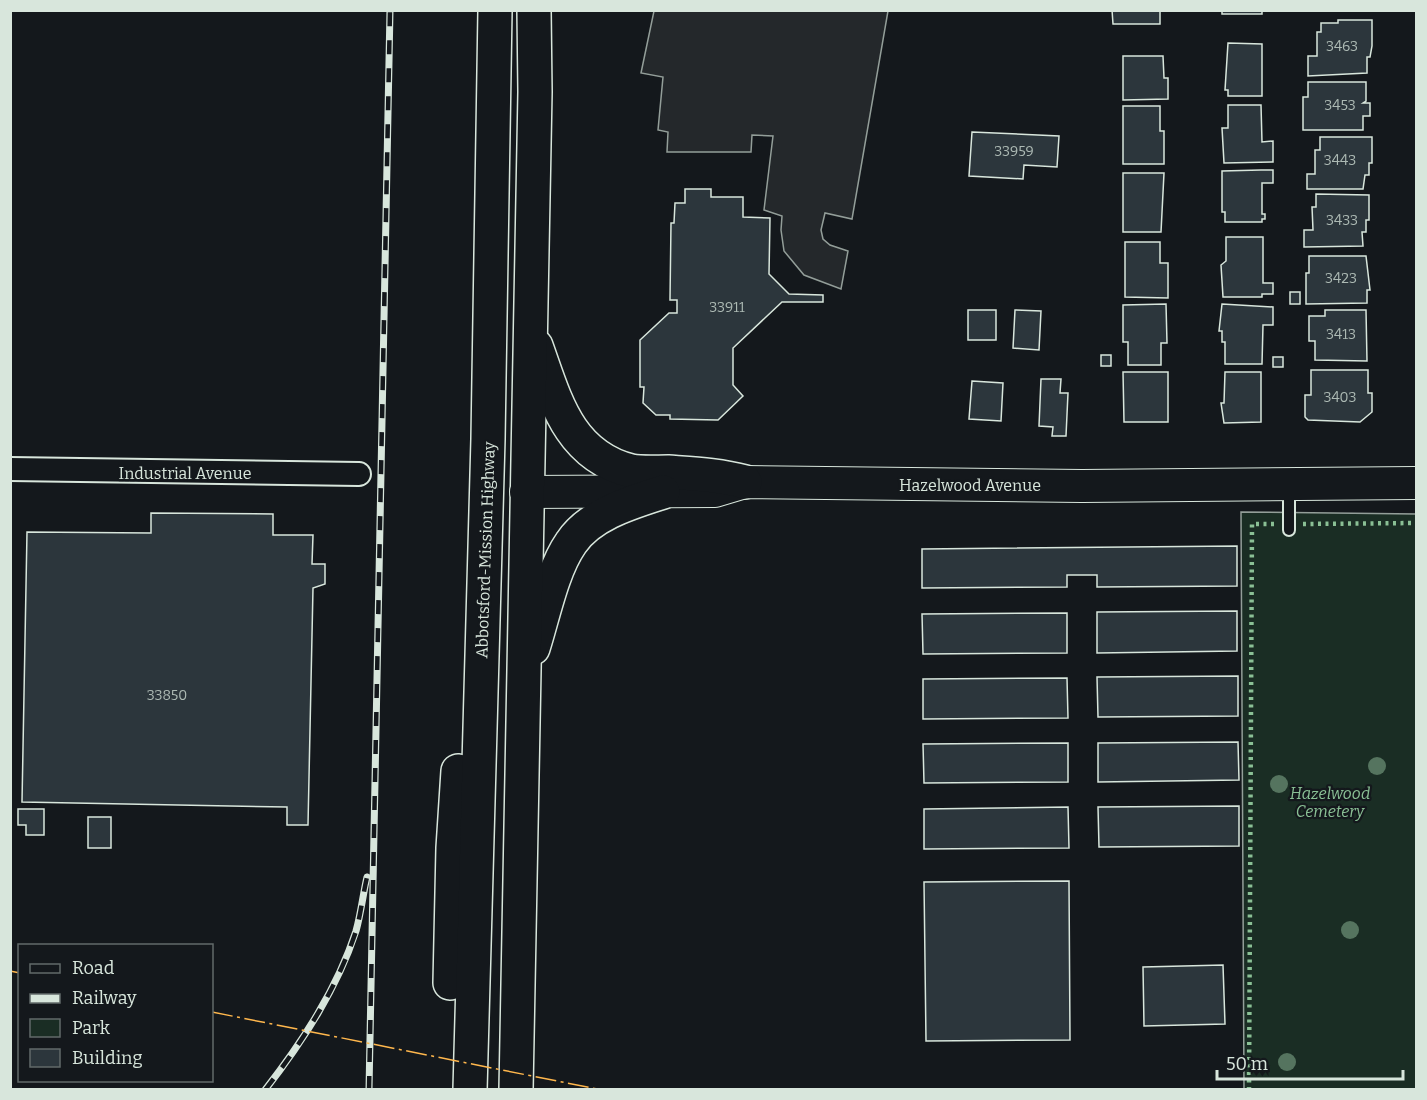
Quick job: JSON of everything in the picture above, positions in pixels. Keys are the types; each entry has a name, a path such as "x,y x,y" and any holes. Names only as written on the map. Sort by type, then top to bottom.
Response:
{"highway":[{"name":"Abbotsford-Mission Highway","path":"470,1089 488,439 495,10"},
{"path":"516,1089 534,10"},
{"path":"529,326 564,420 575,438 602,458 631,471 716,475 745,482"},
{"path":"488,439 498,467 517,488 526,492"},
{"path":"523,682 559,566 572,540 590,524 612,512 663,492"},
{"path":"448,1089 456,783 463,716 482,668"}],"street":[{"name":"Industrial Avenue","path":"10,469 359,474"},
{"name":"Hazelwood Avenue","path":"526,492 715,491 745,482 1071,486 1416,483"}],"lane":[{"path":"1289,484 1289,530"}],"green space":[{"name":"Hazelwood Cemetery","path":"1241,512 1416,514 1416,1089 1244,1089"}],"shaded area":[{"path":"654,11 888,11 852,219 825,213 821,230 823,239 830,245 848,251 841,289 804,275 784,251 782,216 764,210 773,136 752,135 751,152 667,152 668,132 658,130 663,77 641,73"}],"building":[{"path":"1112,10 1160,10 1160,24 1113,24"},
{"path":"1222,10 1262,10 1262,14 1222,14"},
{"path":"1338,20 1372,20 1372,46 1370,57 1367,57 1367,73 1308,76 1308,56 1317,56 1317,32 1321,32 1321,23 1338,23"},
{"path":"1228,43 1262,44 1262,96 1228,96 1228,90 1225,90"},
{"path":"1123,56 1163,56 1164,78 1168,78 1168,99 1123,100"},
{"path":"1308,82 1366,82 1366,101 1363,103 1370,103 1370,116 1363,116 1363,130 1303,130 1303,97 1308,97"},
{"path":"1228,105 1261,105 1262,142 1273,141 1273,162 1224,163 1222,128 1228,128"},
{"path":"1123,106 1160,106 1160,131 1164,131 1164,164 1123,164"},
{"path":"972,132 1059,136 1057,167 1024,165 1023,179 969,176"},
{"path":"1320,137 1372,137 1372,163 1369,163 1369,175 1365,175 1363,189 1307,189 1307,174 1315,174 1315,150 1320,150"},
{"path":"1273,170 1273,183 1262,183 1262,214 1265,214 1265,219 1262,219 1262,222 1225,222 1225,212 1222,212 1222,171"},
{"path":"1123,173 1164,173 1161,232 1123,232"},
{"path":"685,189 711,189 711,197 743,197 743,217 770,218 769,274 789,294 823,295 823,302 782,302 733,348 733,385 743,396 718,420 670,419 670,415 656,415 643,403 644,387 640,387 640,340 669,313 677,313 677,300 670,300 671,223 674,223 675,203 685,203"},
{"path":"1316,194 1369,195 1369,220 1366,220 1366,232 1362,232 1363,246 1304,247 1304,230 1313,230 1312,207 1316,207"},
{"path":"1226,237 1263,237 1263,283 1273,283 1273,294 1262,294 1262,297 1223,297 1221,265 1226,261"},
{"path":"1125,242 1160,242 1160,263 1168,263 1168,298 1125,297"},
{"path":"1309,256 1366,256 1370,290 1367,290 1367,303 1306,304 1306,273 1309,273"},
{"path":"1290,292 1300,292 1300,304 1290,304"},
{"path":"1166,304 1167,343 1161,343 1161,365 1128,365 1128,342 1123,342 1123,305"},
{"path":"1222,304 1273,307 1273,325 1263,325 1262,364 1225,364 1225,342 1222,342 1222,331 1219,331"},
{"path":"968,310 996,310 996,340 968,340"},
{"path":"1015,310 1041,311 1039,350 1013,348"},
{"path":"1325,310 1366,310 1367,361 1315,360 1315,341 1309,341 1309,316 1325,316"},
{"path":"1101,355 1111,355 1111,366 1101,366"},
{"path":"1273,357 1283,357 1283,367 1273,367"},
{"path":"1311,370 1368,370 1368,393 1372,393 1372,412 1360,422 1308,420 1305,417 1305,395 1311,395"},
{"path":"1123,372 1168,372 1168,422 1124,422"},
{"path":"1225,372 1261,372 1261,422 1224,423 1221,403 1224,403"},
{"path":"1041,379 1061,379 1060,393 1068,393 1066,436 1052,436 1053,427 1039,426"},
{"path":"972,381 1003,383 1001,421 969,419"},
{"path":"151,513 273,514 273,535 313,535 312,564 325,564 325,584 313,588 308,825 287,825 287,807 22,802 27,532 151,533"},
{"path":"1237,546 1237,586 1097,587 1097,575 1067,575 1067,587 922,588 922,549"},
{"path":"1237,611 1237,651 1097,653 1097,612"},
{"path":"1067,613 1067,653 923,654 922,614"},
{"path":"1238,676 1238,716 1098,717 1097,677"},
{"path":"1067,678 1068,718 923,719 923,679"},
{"path":"1238,742 1239,780 1098,782 1098,743"},
{"path":"1068,743 1068,782 924,783 923,744"},
{"path":"1239,806 1239,846 1099,847 1098,807"},
{"path":"1068,807 1069,848 924,849 924,809"},
{"path":"18,809 44,809 44,835 26,835 26,825 18,825"},
{"path":"88,817 111,817 111,848 88,848"},
{"path":"1069,881 1070,1040 926,1041 924,882"},
{"path":"1223,965 1225,1024 1144,1026 1143,967"}],"railway":[{"path":"369,1090 390,10"},
{"path":"265,1090 293,1053 329,994 356,931 367,877"}],"hedge":[{"path":"1303,524 1416,523"},
{"path":"1249,1090 1252,524 1278,524"}],"power":[{"path":"10,971 18,973"},
{"path":"213,1012 602,1090"}]}
